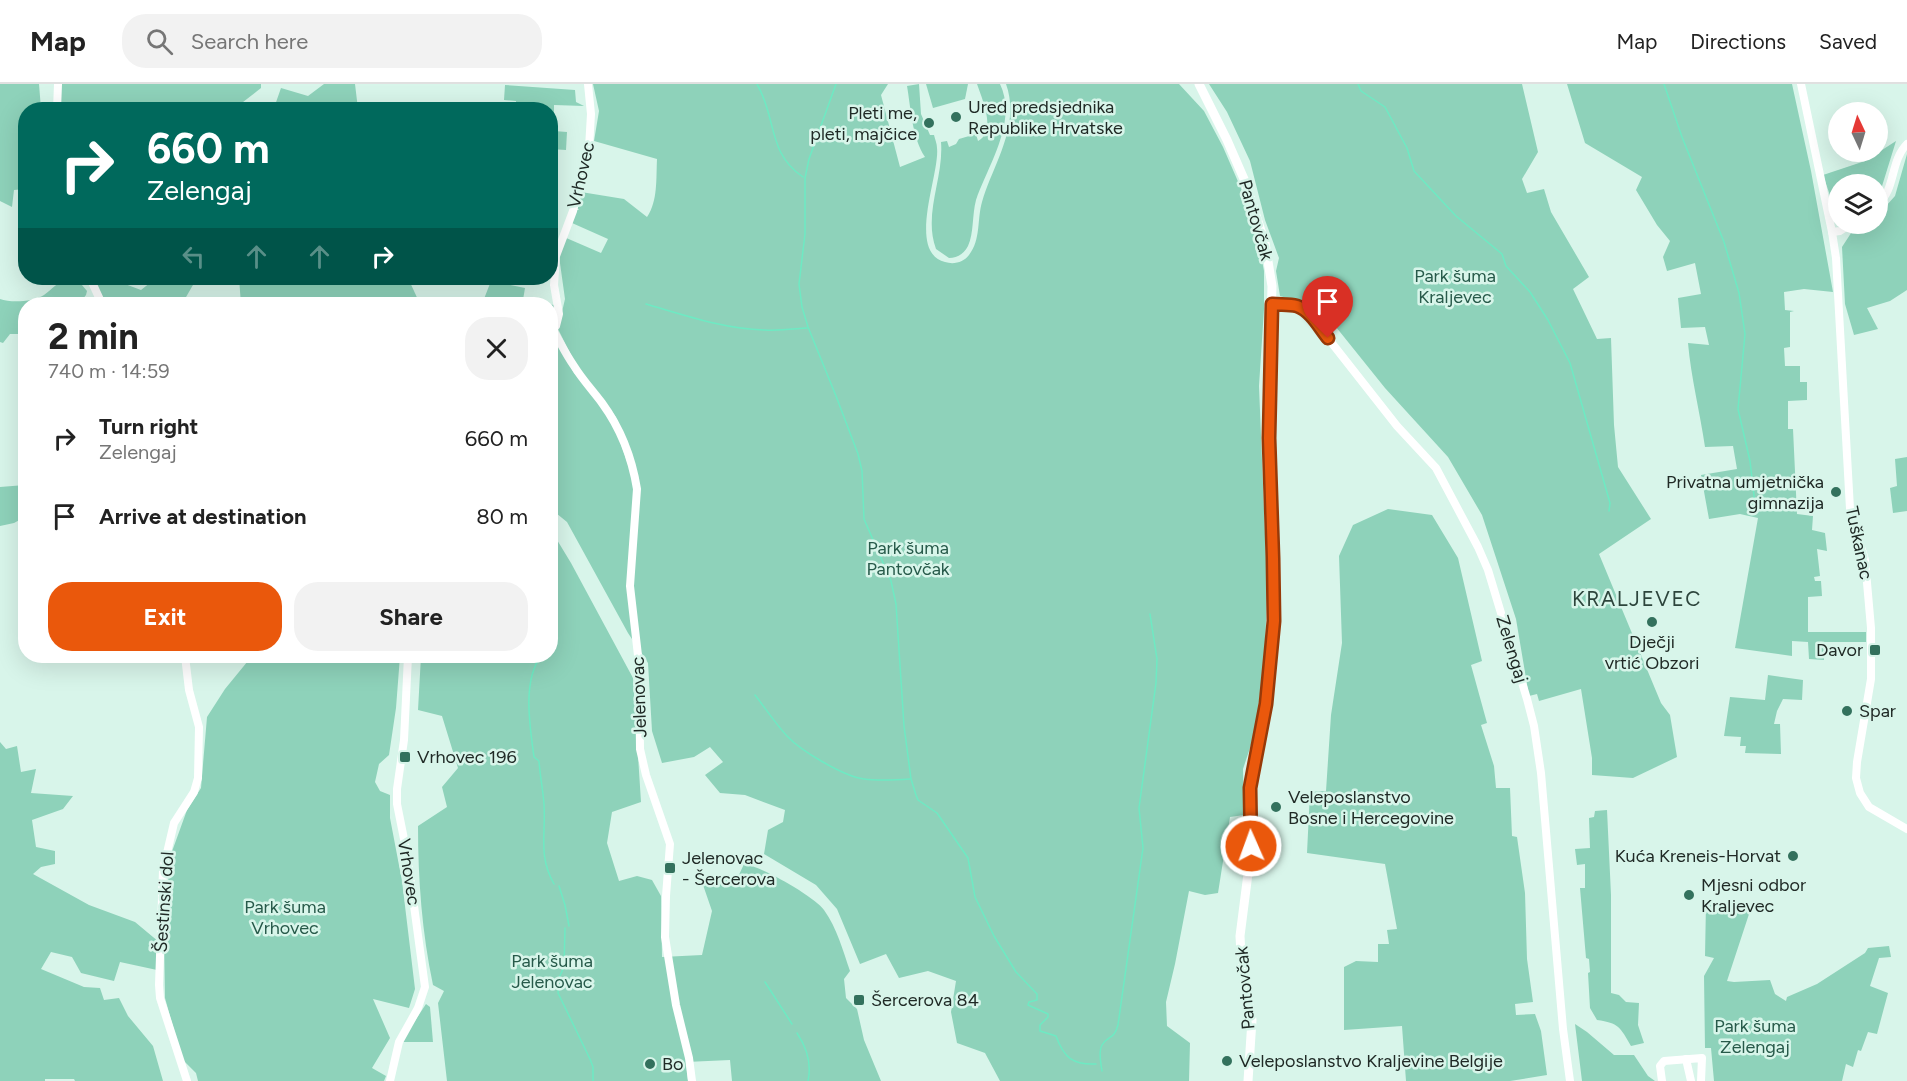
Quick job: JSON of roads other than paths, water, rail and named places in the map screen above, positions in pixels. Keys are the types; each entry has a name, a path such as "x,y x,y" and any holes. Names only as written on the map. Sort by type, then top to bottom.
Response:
{"main road":[{"name":"Pantovčak","path":"1199,84 1235,156 1254,206 1268,254 1272,304 1269,438 1274,581 1272,644 1266,704 1250,788 1250,858 1240,936 1252,1020 1248,1081"}],"street":[{"path":"57,102 58,84"},
{"name":"Vrhovec","path":"558,251 573,212 589,148 591,114 588,84"},
{"name":"Tuškanac","path":"1801,84 1828,213"},
{"path":"1888,194 1898,156 1907,144"},
{"name":"Tuškanac","path":"1832,234 1839,301 1850,509 1864,560 1871,628 1871,680 1856,778 1860,793 1869,807 1907,829"},
{"name":"Zelengaj","path":"1272,304 1295,306 1309,314 1396,426 1436,468 1488,570 1527,699 1537,746 1563,1029 1570,1081"},
{"name":"Jelenovac","path":"558,341 616,426 625,445 635,477 637,489 630,586 639,664 640,748 646,775 670,844 665,937 692,1081"},
{"name":"Šestinski dol","path":"186,663 189,690 199,727 198,778 194,792 174,823 168,847 162,879 159,985 160,998 187,1081"},
{"name":"Vrhovec","path":"390,1081 399,1042 418,1008 425,987 407,854 397,804 404,740 408,663"},
{"path":"1662,1081 1660,1073 1662,1063 1669,1060 1702,1058 1701,1081"},
{"path":"1686,1059 1691,1081"}],"waterway":[{"path":"757,84 783,157 803,177"},
{"path":"836,84 809,159 805,178 805,234 799,284 808,327 858,454 862,471 864,519 891,581 896,604 904,726 911,779 918,800 937,813 968,858 975,897 994,936 1016,972 1037,994 1037,1000 1029,1002 1028,1005 1048,1014 1040,1025 1040,1031 1056,1036 1062,1050 1070,1059 1081,1063 1096,1064"},
{"path":"1358,84 1361,91 1385,107 1407,148 1414,171 1456,216 1502,254 1506,266 1530,292 1548,320 1570,363 1610,503 1609,511"},
{"path":"1664,84 1682,137 1724,242 1739,293 1745,334 1738,409 1750,461 1755,504"},
{"path":"646,304 734,327 770,330 807,328"},
{"path":"1102,1071 1101,1048 1104,1042 1115,1033 1118,1025 1143,848 1139,808 1156,683 1157,659 1150,614"},
{"path":"537,663 529,691 529,718 534,757 539,761 544,799 544,855 554,884"},
{"path":"755,695 787,736 823,762 864,779 910,779"},
{"path":"559,886 569,926"},
{"path":"565,928 564,967 559,978 558,993 590,1059 593,1067 593,1081"},
{"path":"765,982 792,1024"},
{"path":"797,1033 808,1056 808,1081"}],"place":[{"name":"Ured predsjednika Republike Hrvatske","path":"956,117"},
{"name":"Pleti me, pleti, majčice","path":"929,123"},
{"name":"Privatna umjetnička gimnazija","path":"1836,492"},
{"name":"Dječji vrtić Obzori","path":"1652,622"},
{"name":"Davor","path":"1875,650"},
{"name":"Spar","path":"1847,711"},
{"name":"Vrhovec 196","path":"405,757"},
{"name":"Veleposlanstvo Bosne i Hercegovine","path":"1276,807"},
{"name":"Kuća Kreneis-Horvat","path":"1793,856"},
{"name":"Jelenovac - Šercerova","path":"670,868"},
{"name":"Mjesni odbor Kraljevec","path":"1689,895"},
{"name":"Šercerova 84","path":"859,1000"},
{"name":"Veleposlanstvo Kraljevine Belgije","path":"1227,1061"},
{"name":"Bo","path":"650,1064"}],"district":[{"name":"KRALJEVEC","path":"1637,598"}],"park label":[{"name":"Park šuma Kraljevec","path":"1455,286"},
{"name":"Park šuma Pantovčak","path":"908,558"},
{"name":"Park šuma Vrhovec","path":"285,917"},
{"name":"Park šuma Jelenovac","path":"552,971"},
{"name":"Park šuma Zelengaj","path":"1755,1036"}]}
